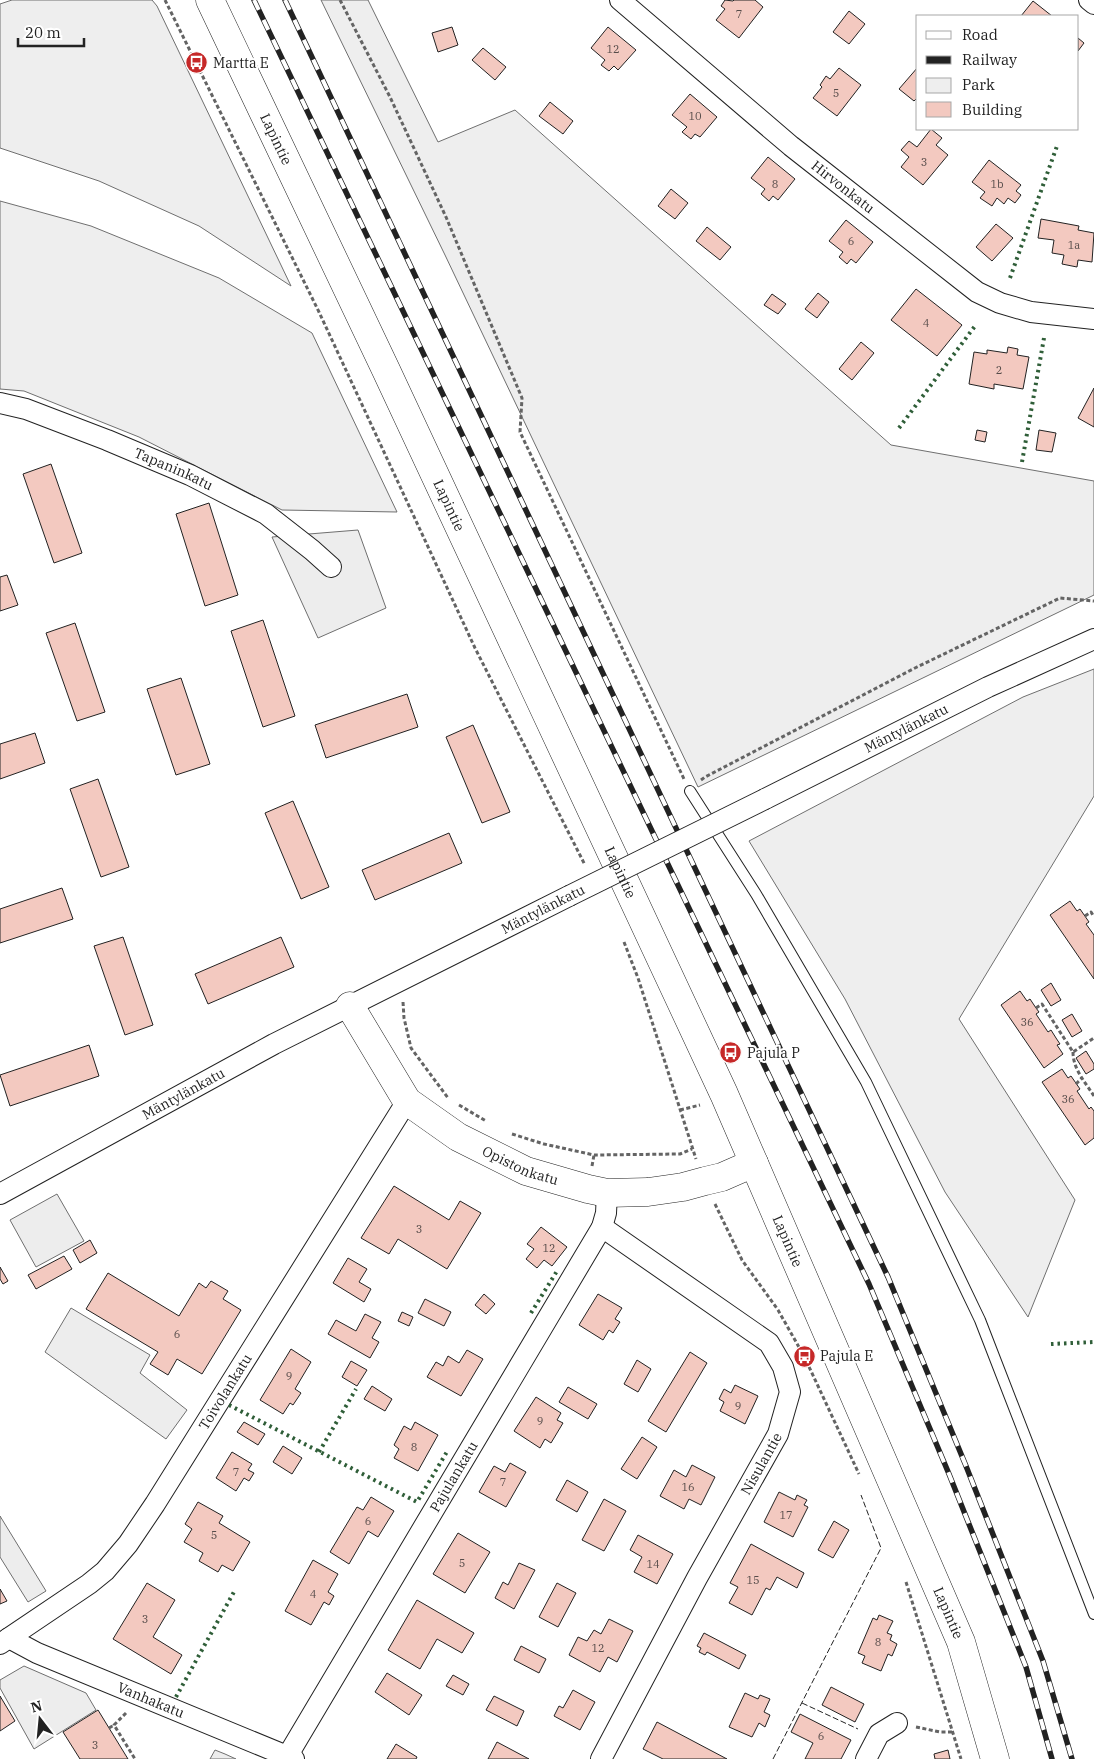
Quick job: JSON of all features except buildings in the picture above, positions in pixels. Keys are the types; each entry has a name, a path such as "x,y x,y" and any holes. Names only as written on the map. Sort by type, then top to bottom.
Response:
{"main road":[{"name":"Lapintie","path":"210,0 386,370 754,1163 961,1642 995,1759"},
{"name":"Opistonkatu","path":"350,1006 407,1101 458,1137 526,1171 607,1193 648,1192 683,1187 722,1177 754,1163"}],"street":[{"name":"Hirvonkatu","path":"620,0 791,146 977,292 1000,303 1032,312 1094,319"},
{"path":"1089,0 1094,4"},
{"name":"Tapaninkatu","path":"0,403 26,409 80,429 190,475 266,514 312,550 331,568"},
{"name":"Mäntylänkatu","path":"0,1194 274,1044 938,712 1094,639"},
{"name":"Toivolankatu","path":"4,1641 89,1584 105,1571 128,1544 407,1101"},
{"name":"Pajulankatu","path":"291,1757 602,1227 606,1213 607,1193"},
{"name":"Nisulantie","path":"601,1759 690,1591 778,1434 790,1392 783,1367 770,1343 602,1227"},
{"name":"Vanhakatu","path":"4,1641 291,1757"},
{"path":"866,1759 879,1734 897,1723"}],"lane":[{"path":"690,791 756,894 866,1082 980,1320 1094,1614"}],"path":[{"path":"165,0 319,312 476,648 586,866"},
{"path":"340,0 390,97 446,217 522,398 520,432 690,791 706,776 917,667 1060,598 1094,601"},
{"path":"1085,916 1091,912 1094,917"},
{"path":"504,1132 544,1144 594,1154 680,1154 692,1149 638,978 620,934"},
{"path":"403,994 404,1018 411,1048 448,1098"},
{"path":"1036,1008 1042,1004 1062,1034 1073,1052 1076,1069 1094,1096"},
{"path":"1056,1038 1062,1034"},
{"path":"1073,1052 1094,1038"},
{"path":"1076,1084 1082,1078"},
{"path":"456,1103 488,1122"},
{"path":"680,1110 700,1105"},
{"path":"592,1169 594,1154"},
{"path":"716,1207 742,1260 778,1310 804,1356 862,1480"},
{"path":"905,1577 961,1759"},
{"path":"109,1728 125,1715 134,1693"},
{"path":"897,1723 940,1732 953,1732"},
{"path":"114,1725 135,1759"}],"green space":[{"path":"12,0 152,0 157,6 291,286 199,226 99,181 0,148 0,4"},
{"path":"321,0 368,0 438,142 515,110 891,445 1094,481 1094,595 698,787 445,255"},
{"path":"0,201 91,226 219,278 312,333 397,512 282,510 139,437 24,391 0,389"},
{"path":"1094,669 1094,796 959,1019 1075,1200 1028,1317 945,1192 845,999 749,841 1023,697"}],"shaded area":[{"path":"358,530 386,608 318,638 272,537"},
{"path":"57,1194 84,1241 36,1267 10,1220"},
{"path":"71,1308 150,1355 140,1373 187,1410 166,1439 45,1352"},
{"path":"0,1516 46,1591 28,1602 0,1557"},
{"path":"24,1666 86,1693 96,1710 34,1749 0,1688 0,1680"},
{"path":"215,1750 225,1754 236,1759 210,1759"}],"railway":[{"path":"254,0 869,1284 949,1474 1026,1667 1052,1759"},
{"path":"285,0 888,1277 966,1466 1043,1661 1072,1759"}],"hedge":[{"path":"1010,278 1057,146"},
{"path":"899,428 975,326"},
{"path":"1022,462 1044,338"},
{"path":"531,1313 557,1271"},
{"path":"1051,1344 1094,1342"},
{"path":"319,1452 356,1389"},
{"path":"229,1405 417,1502 448,1450"},
{"path":"176,1697 235,1590"}],"fence":[{"path":"773,1759 881,1548 861,1495"},
{"path":"802,1703 858,1729"}],"place":[{"name":"Martta E","path":"197,63"},
{"name":"Pajula P","path":"731,1053"},
{"name":"Pajula E","path":"804,1356"}]}
